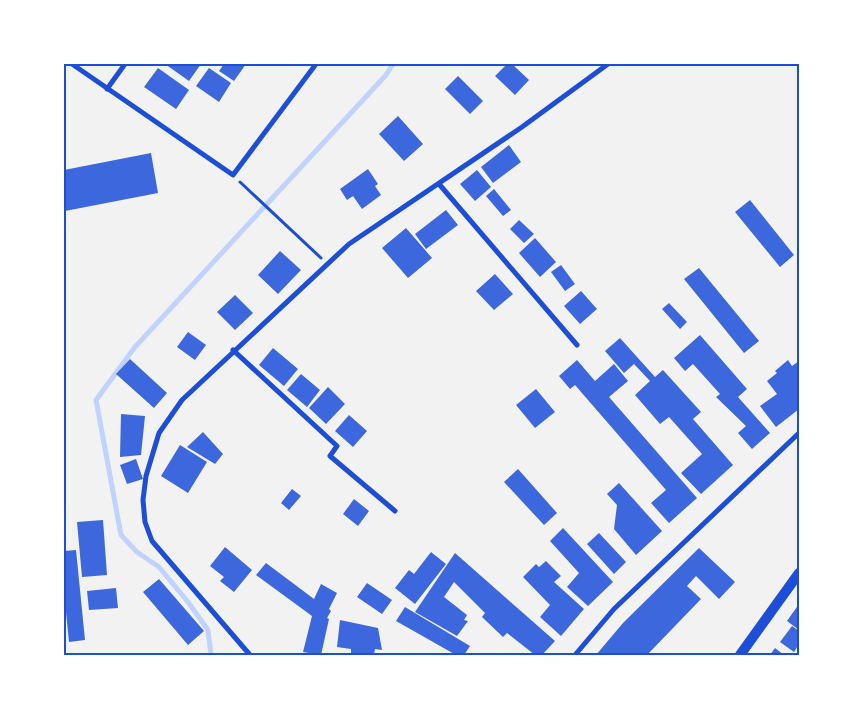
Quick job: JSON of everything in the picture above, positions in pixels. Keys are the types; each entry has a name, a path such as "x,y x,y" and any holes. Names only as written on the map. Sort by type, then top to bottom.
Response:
{"main road":[{"path":"740,655 799,573"}],"street":[{"path":"72,64 233,175 316,64"},
{"path":"107,89 125,64"},
{"path":"250,655 152,540 145,522 143,500 146,476 159,434 182,400 233,350 349,244 522,127 608,64"},
{"path":"439,184 577,344"},
{"path":"233,350 337,446 330,456 395,511"},
{"path":"575,655 614,609 799,433"}],"path":[{"path":"233,175 327,264"}],"building":[{"path":"165,64 201,64 189,81"},
{"path":"224,64 246,64 234,81 219,71"},
{"path":"507,64 512,64 529,80 515,95 495,76"},
{"path":"158,68 189,90 176,109 144,87"},
{"path":"209,68 231,83 219,102 196,86"},
{"path":"458,76 483,101 470,114 445,89"},
{"path":"398,116 423,144 404,161 379,134"},
{"path":"509,145 521,162 493,183 481,167"},
{"path":"151,153 158,193 65,211 64,170"},
{"path":"368,169 378,184 375,186 381,195 362,209 353,196 347,200 340,189"},
{"path":"477,170 491,187 475,201 460,184"},
{"path":"494,189 511,210 503,216 486,196"},
{"path":"750,200 794,255 780,267 735,212"},
{"path":"446,210 458,225 426,249 415,234"},
{"path":"519,220 534,234 524,243 510,229"},
{"path":"406,228 432,258 408,278 382,248"},
{"path":"535,238 556,262 540,277 519,253"},
{"path":"280,251 301,270 278,294 258,275"},
{"path":"561,265 575,284 565,291 551,272"},
{"path":"699,268 759,341 744,353 684,279"},
{"path":"495,274 513,294 494,310 476,291"},
{"path":"581,291 597,309 580,324 564,306"},
{"path":"235,295 253,313 235,330 217,312"},
{"path":"669,303 687,322 680,329 662,309"},
{"path":"188,332 206,345 195,360 177,347"},
{"path":"700,335 747,389 738,397 770,433 752,449 738,433 746,426 716,397 720,394 693,364 685,371 674,358"},
{"path":"620,338 655,377 663,370 701,412 693,419 733,465 701,494 681,473 702,454 669,417 660,424 635,395 650,381 634,364 624,373 605,351"},
{"path":"273,348 298,369 284,386 259,365"},
{"path":"130,359 167,393 154,408 116,374"},
{"path":"577,360 595,381 614,364 628,381 609,397 697,498 669,523 651,503 666,490 575,385 570,389 559,376"},
{"path":"788,360 792,366 799,361 799,409 776,427 760,406 777,394 767,381"},
{"path":"301,374 320,390 307,407 287,390"},
{"path":"328,387 345,404 326,424 309,408"},
{"path":"536,389 555,412 535,428 516,405"},
{"path":"121,414 145,416 141,455 120,457"},
{"path":"349,415 367,431 353,447 335,431"},
{"path":"203,432 223,454 215,464 187,447"},
{"path":"180,445 207,462 188,493 161,476"},
{"path":"136,459 143,479 127,484 120,465"},
{"path":"518,469 557,513 544,525 504,482"},
{"path":"619,483 662,531 636,555 614,529 617,505 607,494"},
{"path":"292,489 301,496 289,510 281,503"},
{"path":"354,499 369,511 358,526 343,514"},
{"path":"103,520 107,575 82,577 77,522"},
{"path":"563,528 613,582 588,606 567,587 579,573 550,541"},
{"path":"599,533 626,562 614,574 587,544"},
{"path":"225,547 252,570 234,592 220,581 224,577 210,566"},
{"path":"699,548 735,582 719,599 696,576 687,586 701,599 647,655 596,655 623,623"},
{"path":"76,550 85,640 69,642 64,592 64,551"},
{"path":"431,552 446,564 415,604 395,588 409,570 414,574"},
{"path":"455,553 555,641 542,655 535,655 507,633 503,637 482,617 485,613 454,582 444,597 467,615 464,620 468,621 457,636 415,612"},
{"path":"546,561 561,576 554,582 584,609 561,636 540,617 550,605 523,577 536,564 539,567"},
{"path":"266,563 314,599 321,584 337,593 329,609 331,611 327,618 329,619 321,655 303,652 312,616 256,575"},
{"path":"159,579 204,631 188,645 143,592"},
{"path":"367,583 392,600 382,614 357,597"},
{"path":"116,588 118,608 89,610 87,591"},
{"path":"799,604 799,630 787,621"},
{"path":"405,607 470,646 464,655 456,655 396,621"},
{"path":"340,620 378,628 382,650 375,649 374,655 356,655 351,654 351,649 337,647"},
{"path":"792,626 799,631 799,644 794,652 780,642"},
{"path":"775,648 784,655 770,655"}],"waterway":[{"path":"211,655 208,630 188,602 159,567 137,552 121,535 96,400 135,347 386,75 393,64"}]}
